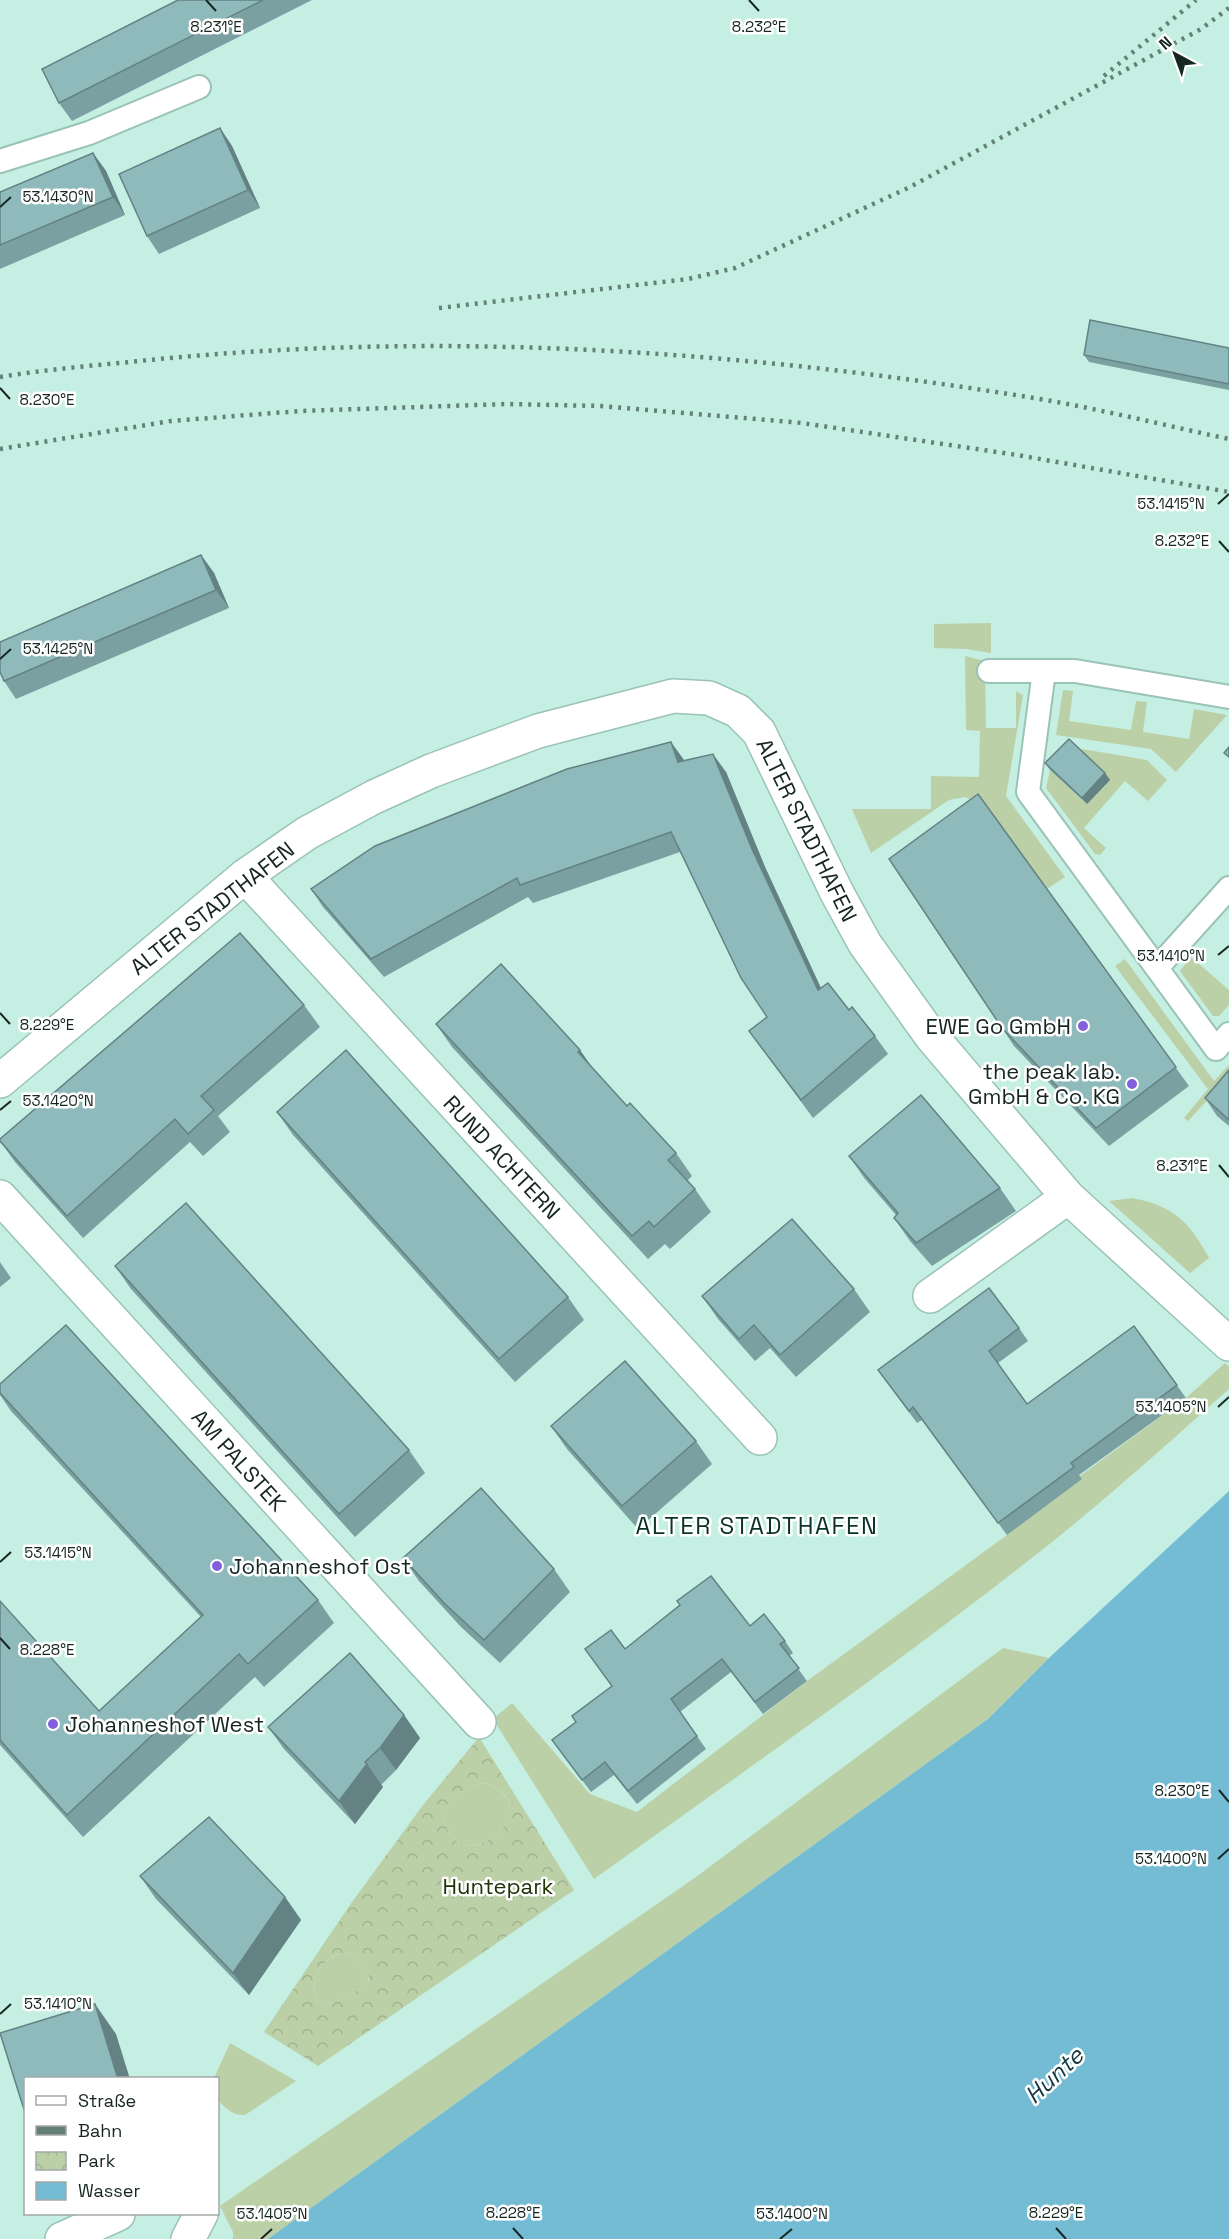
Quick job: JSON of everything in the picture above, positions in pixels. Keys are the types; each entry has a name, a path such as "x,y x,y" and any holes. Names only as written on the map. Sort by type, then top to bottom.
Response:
{"street":[{"name":"ALTER STADTHAFEN","path":"0,1081 244,876 306,833 374,797 431,771 538,731 673,696 709,698 738,711 759,732 864,944 931,1036 1068,1197 1229,1344"},
{"name":"RUND ACHTERN","path":"244,876 760,1438"},
{"name":"AM PALSTEK","path":"0,1197 479,1722"},
{"path":"930,1296 1068,1197"},
{"path":"62,2239 116,2215"},
{"path":"188,2239 200,2215"}],"lane":[{"path":"0,161 89,133 200,87"},
{"path":"989,671 1075,671 1229,697"},
{"path":"1044,671 1028,792 1216,1049 1229,1034"},
{"path":"1157,968 1229,888"}],"green space":[{"path":"991,623 991,653 966,649 934,648 934,624"},
{"path":"965,656 985,661 986,728 1016,728 1016,691 1023,695 1006,796 1065,877 1047,889 972,800 965,797 949,800 871,853 852,809 931,809 931,776 979,777 980,731 966,730"},
{"path":"1063,690 1073,691 1069,721 1131,730 1136,701 1147,702 1143,732 1189,739 1194,709 1227,715 1176,772 1151,749 1056,735"},
{"path":"1076,748 1147,760 1167,780 1148,801 1125,781 1084,828 1106,848 1100,855 1095,854 1046,788 1050,770 1087,804 1110,780"},
{"path":"1191,957 1229,990 1229,1005 1219,1016 1213,1016 1180,971"},
{"path":"1125,959 1214,1081 1229,1065 1229,1077 1188,1121 1184,1118 1208,1089 1115,966"},
{"path":"1132,1198 1159,1206 1178,1217 1194,1234 1209,1258 1190,1273 1109,1201"},
{"path":"1225,1363 1229,1367 1229,1389 1058,1537 870,1680 594,1879 493,1719 512,1703 590,1794 637,1812 807,1681 1007,1535 1080,1476 1186,1398"},
{"path":"1003,1648 1049,1658 988,1719 268,2239 233,2239 233,2232 220,2206 696,1877"},
{"name":"Huntepark","path":"479,1737 574,1890 318,2066 264,2032 352,1902 423,1805","holes":["485,1783 502,1793 510,1805 508,1818 501,1830 490,1839 476,1845 463,1844 452,1837 446,1827 447,1809 451,1801 466,1789","347,1953 357,1958 365,1966 369,1976 366,1987 336,2002 318,2003 315,1985 319,1970 330,1959"]},
{"path":"485,1783 502,1793 510,1806 508,1818 501,1830 490,1840 476,1845 463,1845 452,1837 446,1827 447,1809 451,1801 466,1789"},
{"path":"347,1953 357,1958 365,1966 369,1976 366,1987 330,2004 318,2003 315,1985 319,1970 330,1959"},
{"path":"230,2043 296,2081 245,2115 230,2111 219,2101 219,2077 214,2077"}],"water":[{"name":"Hunte","path":"1229,1491 1229,2239 268,2239 988,1719 1049,1658"}],"building":[{"path":"178,0 263,0 59,103 42,69"},
{"path":"220,128 248,190 147,236 119,174"},
{"path":"93,153 113,197 0,245 0,192"},
{"path":"1090,320 1229,348 1229,384 1084,355"},
{"path":"201,555 216,590 4,681 0,672 0,642"},
{"path":"1069,739 1105,773 1082,798 1045,763"},
{"path":"671,742 678,762 713,754 752,849 818,990 828,983 849,1010 852,1007 875,1036 801,1100 749,1031 767,1017 741,978 671,832 520,885 517,878 371,959 311,889 375,846 567,769"},
{"path":"1229,747 1229,757 1224,753"},
{"path":"978,794 1176,1067 1096,1128 1002,1028 889,859"},
{"path":"240,933 304,1005 201,1096 214,1110 188,1134 175,1119 67,1216 0,1139"},
{"path":"501,964 580,1050 578,1052 627,1106 630,1103 676,1153 668,1160 695,1189 654,1227 649,1221 632,1236 436,1024"},
{"path":"346,1050 568,1297 499,1359 277,1112"},
{"path":"1229,1070 1229,1120 1205,1098"},
{"path":"921,1095 1000,1188 916,1243 894,1218 898,1213 849,1156"},
{"path":"186,1203 409,1450 339,1514 115,1266"},
{"path":"792,1219 854,1289 780,1355 754,1325 739,1339 702,1296"},
{"path":"989,1288 1019,1328 989,1351 1027,1404 1134,1326 1177,1385 1071,1463 1074,1467 998,1523 913,1407 909,1411 878,1370"},
{"path":"66,1325 318,1600 248,1664 239,1654 67,1815 0,1740 0,1601 99,1711 203,1615 0,1393 0,1384"},
{"path":"625,1361 696,1441 622,1506 551,1426"},
{"path":"481,1488 554,1569 484,1640 445,1604 403,1558"},
{"path":"711,1576 750,1626 764,1614 785,1641 780,1644 799,1668 755,1702 722,1659 671,1699 697,1736 628,1791 605,1762 582,1780 552,1740 576,1722 572,1716 612,1686 585,1649 611,1630 625,1649 680,1605 677,1601"},
{"path":"350,1653 404,1715 380,1748 365,1762 367,1764 339,1801 268,1727"},
{"path":"209,1817 285,1897 233,1973 140,1876"},
{"path":"95,2004 117,2077 24,2077 24,2110 0,2033"}],"railway":[{"path":"1104,76 1196,0"},
{"path":"439,308 688,279 735,268 910,187 1201,29 1229,8"},
{"path":"0,377 245,352 359,347 474,346 589,350 704,357 818,368 932,383 1069,404 1229,439"},
{"path":"0,449 171,421 300,411 507,404 601,406 802,423 1017,455 1229,492"}],"place":[{"name":"EWE Go GmbH","path":"1083,1026"},
{"name":"the peak lab. GmbH & Co. KG","path":"1132,1084"},
{"name":"Johanneshof Ost","path":"217,1566"},
{"name":"Johanneshof West","path":"53,1724"}],"district":[{"name":"ALTER STADTHAFEN","path":"757,1525"}]}
